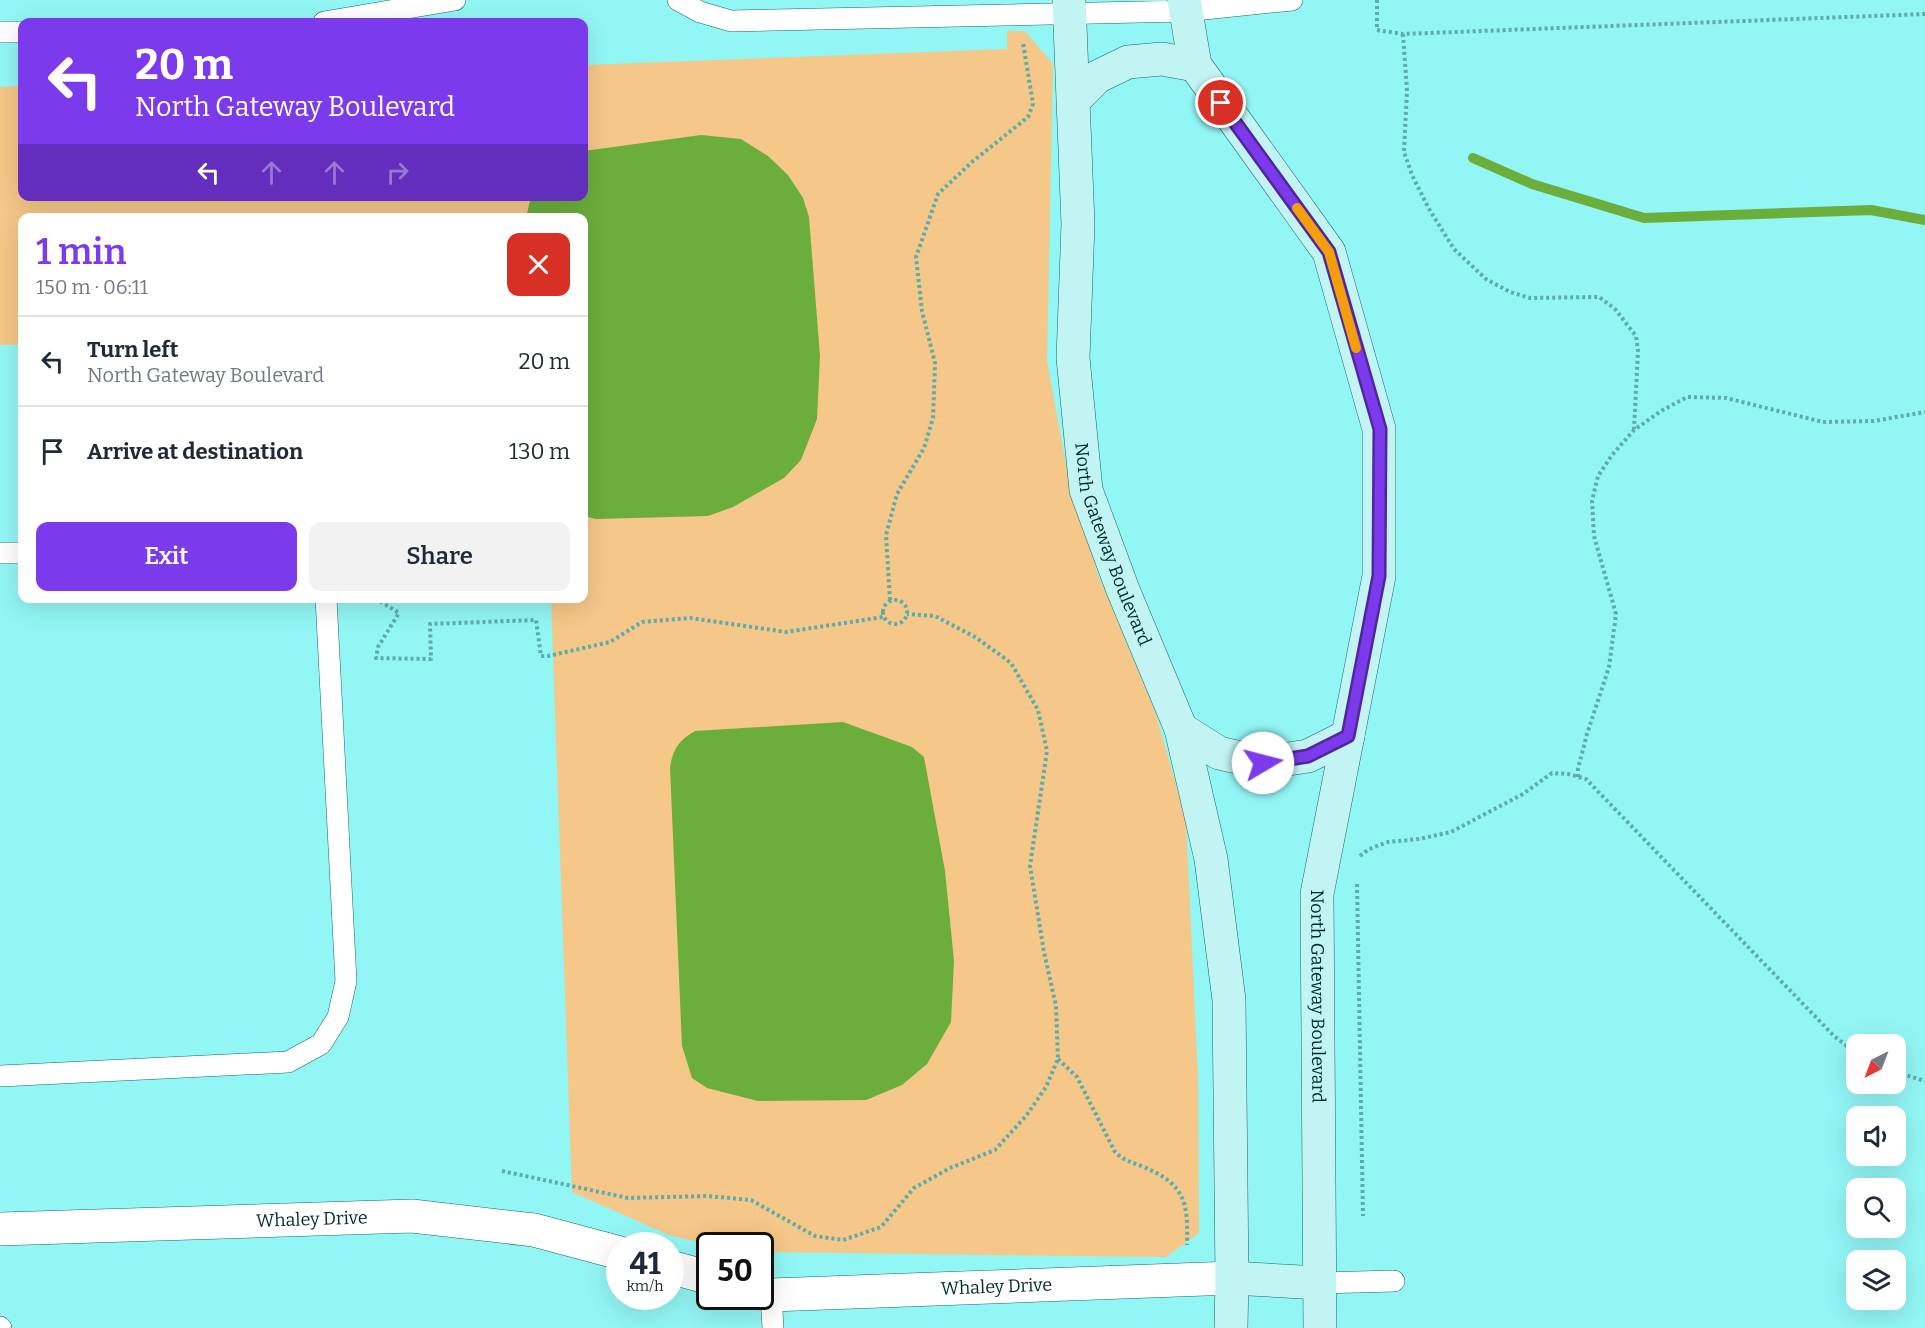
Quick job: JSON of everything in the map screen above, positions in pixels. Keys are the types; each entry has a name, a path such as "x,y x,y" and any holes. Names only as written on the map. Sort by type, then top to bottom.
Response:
{"main road":[{"name":"North Gateway Boulevard","path":"1185,5 1195,66 1329,252 1380,429 1379,576 1317,894 1320,1328"},
{"name":"North Gateway Boulevard","path":"1070,7 1078,224 1073,358 1086,490 1123,590 1181,729 1211,859 1228,1000 1231,1328"},
{"path":"1074,100 1097,76 1128,62 1162,58 1195,66"},
{"path":"1181,729 1219,753 1263,763 1308,756 1348,736"},
{"path":"1232,1278 1320,1283"}],"street":[{"name":"Whaley Drive","path":"0,1229 412,1216 534,1230 606,1249"},
{"name":"Whaley Drive","path":"774,1293 1232,1278"}],"lane":[{"path":"338,18 379,6 455,0"},
{"path":"678,0 700,12 731,21 1036,14 1070,7 1293,0"},
{"path":"0,32 18,32"},
{"path":"0,553 18,552"},
{"path":"0,1076 288,1062 321,1044 338,1017 346,981 326,603"},
{"path":"1320,1283 1394,1281"},
{"path":"769,1310 773,1328"}],"path":[{"path":"1377,0 1377,30 1403,34 1925,14"},
{"path":"890,600 886,535 897,494 924,448 933,418 935,363 921,311 916,257 938,194 972,162 1028,117 1033,104 1023,42 1034,29 1036,14"},
{"path":"1403,34 1407,90 1404,152 1412,175 1429,209 1454,249 1486,279 1510,292 1530,298 1599,297 1616,309 1636,336 1638,351 1634,430"},
{"path":"1578,777 1587,734 1609,667 1616,614 1593,536 1592,501 1598,476 1612,455 1634,430 1661,411 1687,397 1726,399 1823,422 1874,421 1925,412"},
{"path":"890,600 903,602 908,614 900,624 887,622 884,617 885,604 890,600"},
{"path":"383,603 399,613 378,647 376,658 431,659 430,624 536,620 541,656 548,656 610,642 642,622 690,618 786,632 884,617"},
{"path":"502,1171 628,1198 707,1196 751,1200 815,1236 843,1240 881,1227 914,1188 950,1168 996,1150 1026,1116 1046,1087 1058,1059 1056,1006 1044,952 1030,866 1047,751 1038,710 1011,663 975,637 935,616 908,614"},
{"path":"1357,859 1369,849 1388,842 1419,839 1451,832 1523,794 1552,773 1586,779 1834,1036 1846,1045"},
{"path":"1357,876 1363,1216"},
{"path":"1058,1059 1077,1077 1115,1152 1177,1187 1187,1209 1186,1279"},
{"path":"1906,1075 1925,1080"}],"shaded area":[{"path":"1007,31 1025,31 1053,64 1047,361 1066,465 1097,572 1156,714 1186,821 1198,1079 1199,1233 1166,1257 774,1252 774,1232 696,1232 696,1241 684,1239 684,1232 662,1232 572,1192 551,603 588,603 588,213 18,213 18,345 0,345 0,87 18,86 18,201 588,201 588,65 1007,49"},
{"path":"701,135 741,139 768,156 788,175 803,198 809,217 820,356 817,419 801,460 784,478 733,507 708,516 596,519 588,517 588,213 527,213 530,201 588,201 588,150"},
{"path":"843,722 912,747 924,757 945,871 954,961 951,1022 927,1064 902,1085 866,1100 758,1101 707,1088 692,1078 682,1046 670,767 673,755 681,742 695,731"}],"waterway":[{"path":"1473,158 1532,184 1644,218 1871,210 1925,220"}],"slow traffic":[{"path":"1297,208 1329,252 1356,348"}],"route":[{"path":"1221,103 1329,252 1380,429 1379,576 1348,736 1308,756 1263,763"}]}
